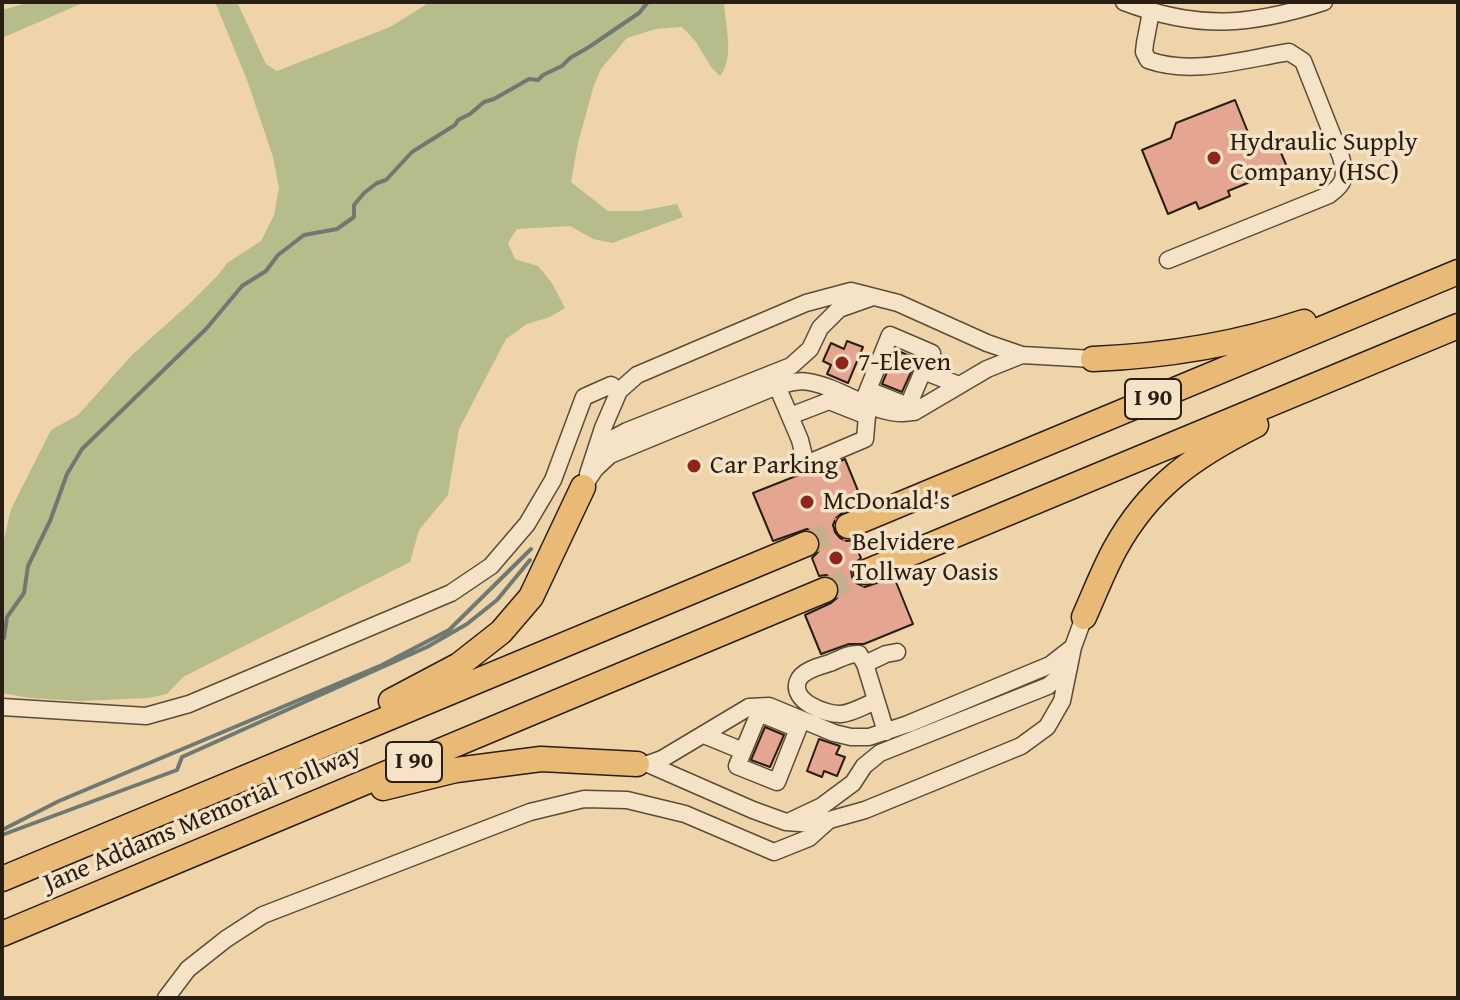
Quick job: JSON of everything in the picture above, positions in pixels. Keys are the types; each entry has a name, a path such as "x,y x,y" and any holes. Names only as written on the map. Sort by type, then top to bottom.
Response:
{"highway":[{"path":"1093,359 1146,357 1199,349 1282,329 1458,271"},
{"name":"I 90","path":"848,526 1458,271"},
{"path":"1084,617 1115,549 1143,508 1175,475 1215,446 1458,328"},
{"name":"I 90","path":"866,572 1458,328"},
{"path":"171,807 280,756 459,665 501,632 531,597 583,487"},
{"name":"Jane Addams Memorial Tollway","path":"2,879 806,544"},
{"name":"Jane Addams Memorial Tollway","path":"2,934 825,590"},
{"path":"214,846 373,791 456,770 541,759 643,764"}],"street":[{"path":"1124,2 1197,21 1222,23 1293,12 1324,2"},
{"path":"1160,9 1144,52 1148,60 1165,66 1198,67 1289,52 1303,61 1345,174 1339,188 1329,195 1168,260"},
{"path":"583,487 619,391 637,375 806,303 851,291 898,303 987,343 1022,355 1093,359"},
{"path":"594,456 608,441 627,431 791,366 810,349 820,328 839,309 873,297"},
{"path":"583,487 595,469 610,455 793,382 812,382 865,396 908,406 932,353 890,335 865,396"},
{"path":"865,396 886,411 914,412 987,369 1022,355"},
{"path":"923,371 959,385"},
{"path":"2,707 146,716 189,704 451,593 491,566 527,524 553,480 584,397 611,385 619,391"},
{"path":"777,386 800,440 806,464 865,439 867,416 829,401 790,416"},
{"path":"643,764 786,822 815,824 865,810 1021,746 1047,727 1062,701 1073,647 1084,617"},
{"path":"800,724 777,782 737,766 759,713 851,737 869,737 1050,665 1073,647"},
{"path":"865,664 897,652"},
{"path":"876,701 838,714 800,698 798,681 812,670 859,654 865,664 886,732"},
{"path":"786,822 822,806 853,783 864,766 880,753 1048,686 1069,668"},
{"path":"643,764 662,759 749,707 769,706 800,724"},
{"path":"704,735 743,751"},
{"path":"166,998 188,969 263,915 530,812 584,799 627,800 685,814 774,852 809,838 828,821"}],"green space":[{"path":"31,2 85,2 2,38 2,10"},
{"path":"215,2 237,2 266,64 277,71 390,27 430,2 724,2 727,60 720,76 682,27 656,29 627,38 601,69 578,143 571,182 608,211 639,211 677,204 683,217 612,243 593,239 570,226 517,229 508,243 515,259 538,266 552,283 565,308 550,317 527,324 506,339 459,429 448,495 419,530 410,562 183,677 167,694 148,698 79,701 2,693 2,548 11,509 51,430 78,415 132,355 188,305 227,263 261,241 274,215 279,188 273,157 247,80"}],"building":[{"name":"Hydraulic Supply Company (HSC)","path":"1235,100 1255,150 1276,141 1287,167 1228,191 1230,196 1199,209 1196,202 1168,214 1142,150 1171,138 1176,123"},
{"name":"7-Eleven","path":"847,341 863,347 848,383 827,374 831,365 823,361 831,343 844,349"},
{"path":"896,350 917,359 902,392 882,384"},
{"name":"Belvidere Tollway Oasis","path":"845,459 863,503 842,513 833,525 840,538 853,540 861,558 851,569 852,577 865,587 894,577 913,624 864,644 849,644 821,654 805,615 831,603 840,591 833,578 819,576 812,558 821,547 820,539 807,529 773,541 753,493"},
{"path":"765,727 784,735 770,767 751,760"},
{"path":"819,739 840,746 836,754 845,757 837,776 824,771 822,777 807,771"}],"waterway":[{"path":"2,638 7,617 24,593 28,566 50,521 67,474 82,449 206,329 242,286 266,271 278,255 304,235 337,229 354,217 354,205 364,193 386,180 412,152 484,102 529,79 538,80 562,66 639,13 648,2"},
{"path":"2,830 59,801 382,665 449,630 531,549"},
{"path":"2,835 177,770 182,757 427,647 467,624 497,600 530,560"}],"tunnel":[{"path":"806,544 848,526"},
{"path":"825,590 866,572"}],"place":[{"name":"Hydraulic Supply Company (HSC)","path":"1214,158"},
{"name":"7-Eleven","path":"842,363"},
{"name":"Car Parking","path":"694,466"},
{"name":"McDonald's","path":"807,502"},
{"name":"Belvidere Tollway Oasis","path":"836,558"}]}
